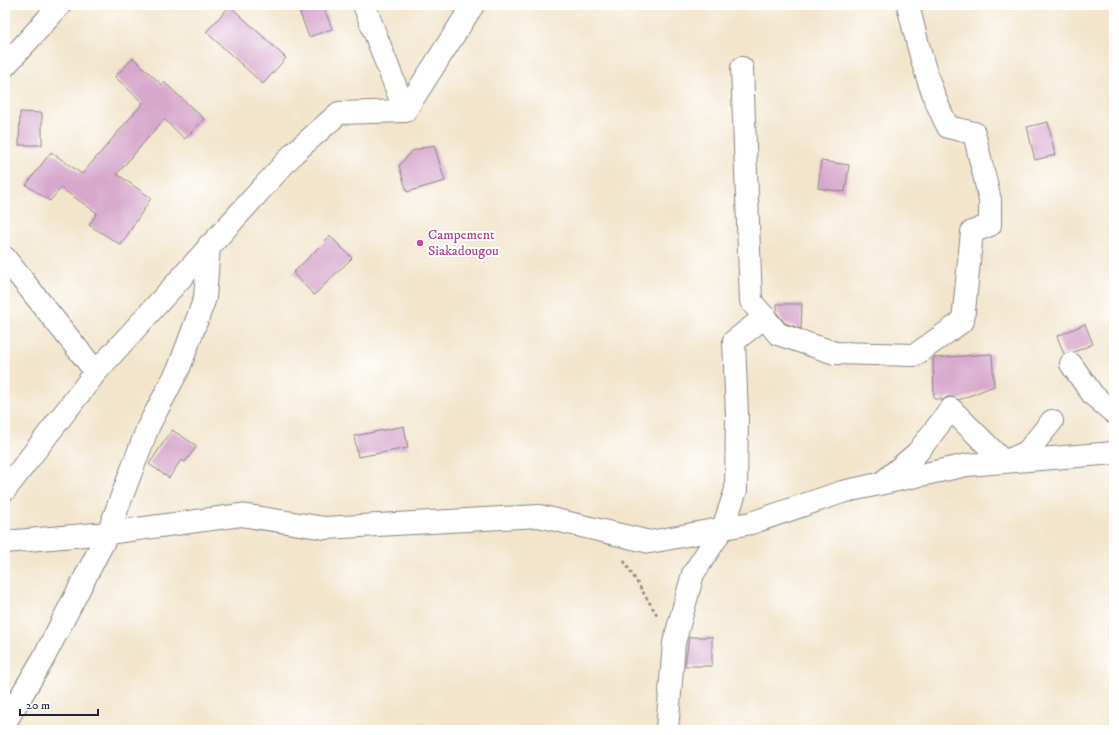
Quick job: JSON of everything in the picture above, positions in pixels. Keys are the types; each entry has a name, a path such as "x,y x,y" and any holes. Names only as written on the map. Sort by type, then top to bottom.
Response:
{"street":[{"path":"5,66 60,5"},
{"path":"364,5 405,111"},
{"path":"405,111 473,5"},
{"path":"742,68 751,301 778,334 835,353 915,355 963,321 972,232 990,225 990,200 974,133 948,127 940,112 921,56 908,5"},
{"path":"5,490 96,372 209,245 294,153 339,113 405,111"},
{"path":"5,722 43,659 108,533 148,427 179,368 205,298 209,245"},
{"path":"5,258 96,372"},
{"path":"666,730 674,643 693,574 723,528 736,490 737,415 734,341 765,317"},
{"path":"1071,364 1094,395 1114,413"},
{"path":"882,483 917,453 951,409 1004,462"},
{"path":"1004,462 1027,452 1052,421"},
{"path":"5,542 108,533 241,515 325,528 539,516 650,542 751,523 842,492 967,465 1114,453"}],"path":[{"path":"623,560 674,643"}],"building":[{"path":"297,5 323,5 332,29 309,37"},
{"path":"230,6 286,58 263,84 206,32"},
{"path":"133,58 162,85 164,82 204,119 185,139 164,119 117,174 151,198 121,245 89,225 97,213 61,188 50,201 26,185 51,152 82,174 143,103 115,77"},
{"path":"20,112 42,113 42,145 19,145"},
{"path":"1048,122 1055,155 1035,160 1027,127"},
{"path":"434,145 445,181 407,192 399,166 412,151"},
{"path":"821,161 849,165 845,192 818,188"},
{"path":"330,236 352,258 314,295 293,273"},
{"path":"777,304 802,304 801,329 785,323 777,313"},
{"path":"1085,324 1093,344 1074,352 1064,354 1057,336"},
{"path":"992,354 994,386 959,400 953,397 947,397 942,401 942,399 934,399 933,358"},
{"path":"404,426 408,448 358,457 354,436"},
{"path":"172,430 197,446 185,462 181,460 169,478 149,464"},
{"path":"689,637 712,637 712,666 685,666"}],"place":[{"name":"Campement Siakadougou","path":"420,243"}]}
